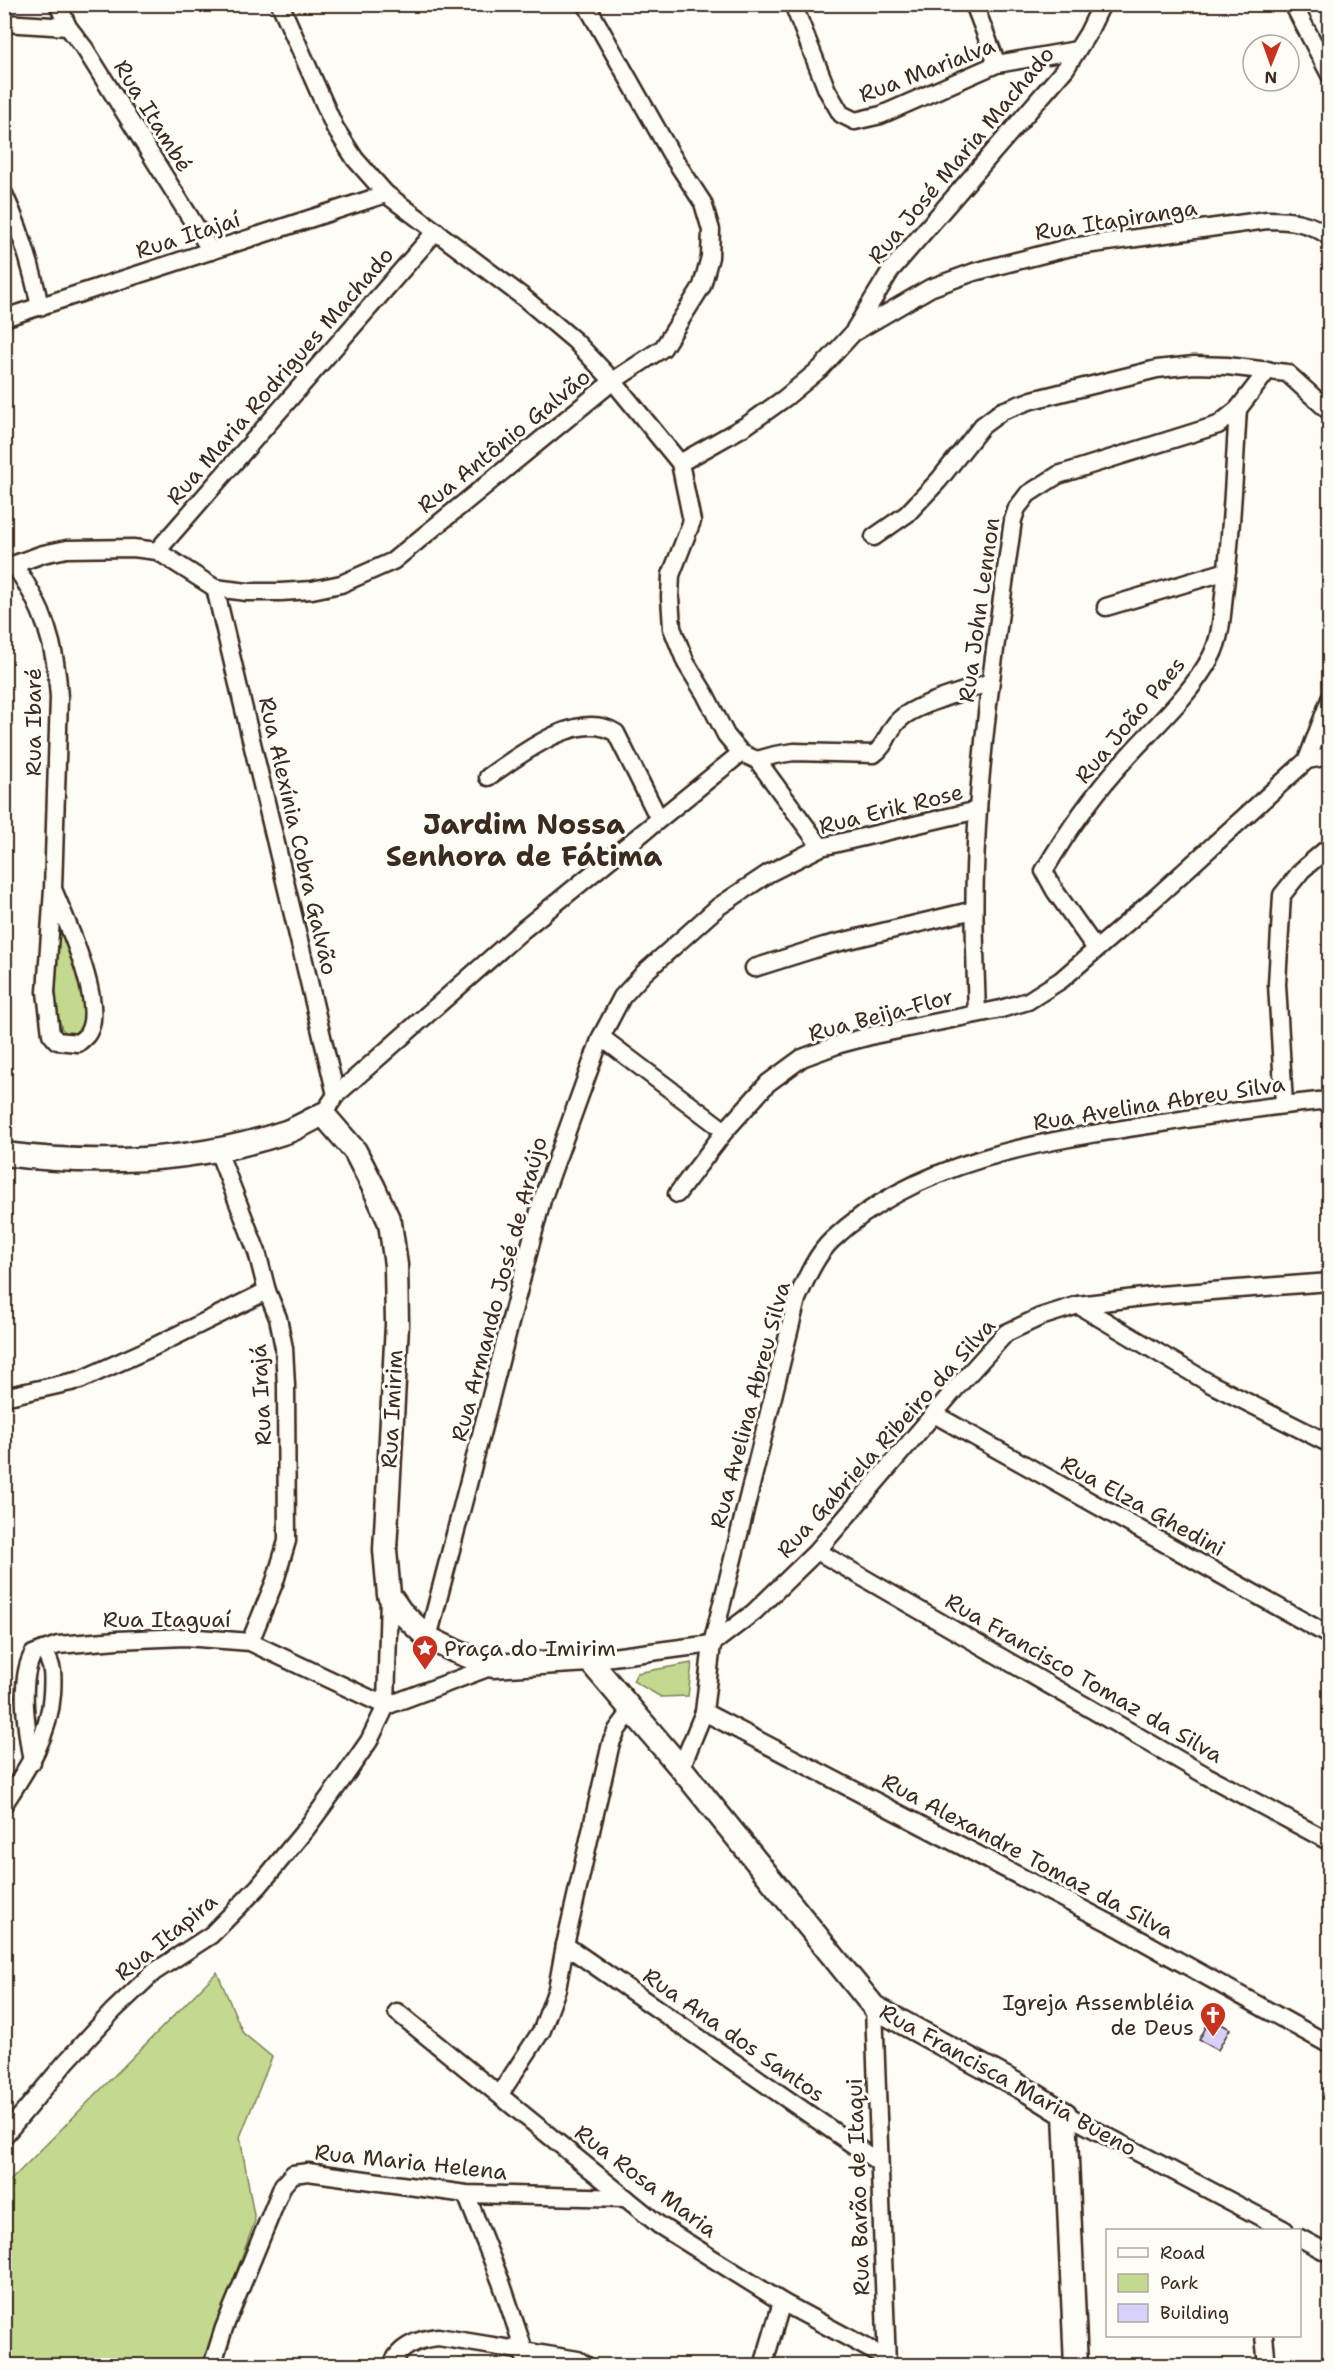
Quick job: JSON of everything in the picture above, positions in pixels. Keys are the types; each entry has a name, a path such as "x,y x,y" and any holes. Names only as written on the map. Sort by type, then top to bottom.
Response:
{"street":[{"name":"Rua Itambé","path":"58,4 68,27 85,49 211,251"},
{"path":"280,4 335,128 355,159 386,194 523,297 575,341 613,381 680,463 692,520 688,536 671,575 672,628 686,663 726,735 741,753 757,760 821,847"},
{"name":"Rua Antônio Galvão","path":"9,567 43,554 67,549 133,548 157,551 215,588 247,592 312,590 341,585 393,561 613,381 663,348 702,286 710,258 711,230 703,203 672,154 586,4"},
{"name":"Rua Marialva","path":"794,4 827,90 841,114 855,121 881,115 997,64 1077,50"},
{"path":"974,4 997,64"},
{"name":"Rua José Maria Machado","path":"853,333 891,270 1066,68 1102,4"},
{"path":"1293,4 1329,75"},
{"path":"4,22 68,27"},
{"path":"4,194 21,230 33,271 40,307"},
{"name":"Rua Itajaí","path":"4,318 386,194"},
{"name":"Rua Itapiranga","path":"680,463 747,424 785,398 821,368 853,333 930,288 974,272 1071,247 1267,220 1294,220 1319,229 1329,237"},
{"name":"Rua Maria Rodrigues Machado","path":"157,551 436,231"},
{"path":"874,537 907,514 939,480 982,426 1002,411 1032,400 1157,369 1194,365 1287,373 1329,412"},
{"name":"Rua John Lennon","path":"977,1013 974,910 978,810 990,682 1013,520 1017,508 1028,494 1058,475 1218,424 1238,409 1269,370"},
{"name":"Rua João Paes","path":"1096,949 1054,891 1044,871 1089,802 1183,697 1212,655 1220,630 1227,572 1238,409"},
{"name":"Rua Ibaré","path":"9,567 32,591 49,630 57,667 59,697 53,889 46,960 48,1020 51,1034 57,1041 78,1043 88,1034 92,1021 88,979 53,889"},
{"path":"1106,607 1227,572"},
{"name":"Rua Alexínia Cobra Galvão","path":"215,588 336,1095"},
{"path":"757,760 794,752 874,754 881,749 899,719 918,709 990,682"},
{"path":"1307,760 1329,699"},
{"path":"489,777 545,739 586,726 607,727 615,733 659,819"},
{"path":"4,1154 104,1162 218,1151 288,1132 323,1114 336,1095 524,929 741,753"},
{"path":"1307,760 1329,756"},
{"name":"Rua Beija-Flor","path":"677,1194 725,1131 768,1083 802,1058 873,1035 1028,1001 1061,980 1307,760"},
{"name":"Rua Erik Rose","path":"601,1036 622,997 644,973 718,907 769,873 821,847 978,810"},
{"path":"1284,1104 1277,984 1282,895 1302,870 1329,846"},
{"path":"754,968 824,946 974,910"},
{"path":"601,1036 725,1131"},
{"name":"Rua Armando José de Araújo","path":"429,1638 542,1200 601,1036"},
{"name":"Rua Avelina Abreu Silva","path":"681,1768 704,1712 712,1644 797,1299 812,1268 830,1242 872,1207 945,1171 1000,1154 1071,1137 1284,1104 1329,1100"},
{"name":"Rua Imirim","path":"323,1114 355,1151 374,1188 390,1223 396,1265 397,1325 385,1550 389,1595"},
{"name":"Rua Irajá","path":"218,1151 257,1252 267,1291 278,1318 284,1348 287,1541 275,1581 250,1642"},
{"name":"Rua Gabriela Ribeiro da Silva","path":"712,1644 754,1612 817,1551 1006,1333 1040,1317 1078,1305 1160,1295 1329,1282"},
{"path":"4,1397 80,1380 267,1291"},
{"path":"1078,1305 1211,1383 1329,1444"},
{"name":"Rua Elza Ghedini","path":"934,1414 1329,1636"},
{"name":"Rua Francisco Tomaz da Silva","path":"817,1551 1207,1776 1329,1842"},
{"path":"389,1595 412,1625 429,1638 455,1652 493,1666"},
{"name":"Rua Itapira","path":"4,2136 112,2011 154,1972 211,1935 259,1886 306,1829 344,1777 369,1741 386,1706 389,1595"},
{"name":"Rua Itaguaí","path":"43,1650 58,1645 82,1642 185,1637 250,1642 386,1706"},
{"path":"386,1706 493,1666 589,1660 712,1644"},
{"path":"4,1804 32,1762 42,1743 51,1704 51,1662 43,1650 33,1654 28,1663 26,1676 27,1727 32,1762"},
{"name":"Rua Francisca Maria Bueno","path":"589,1660 681,1768 874,2007 1028,2091 1255,2223 1281,2229"},
{"path":"500,2094 542,2030 557,1989 611,1743 617,1730 632,1710"},
{"name":"Rua Alexandre Tomaz da Silva","path":"704,1712 1121,1929 1329,2045"},
{"name":"Rua Ana dos Santos","path":"565,1945 878,2162"},
{"name":"Rua Barão de Itaqui","path":"874,2007 887,2362"},
{"name":"Rua Rosa Maria","path":"397,2012 659,2224 782,2301 887,2362"},
{"path":"1065,2114 1076,2366"},
{"name":"Rua Maria Helena","path":"212,2366 227,2318 283,2185 293,2174 308,2172 466,2194 626,2198"},
{"path":"466,2194 489,2249 525,2358"},
{"path":"1301,2239 1329,2254"},
{"path":"763,2366 782,2301"},
{"path":"392,2366 394,2358 409,2345 425,2338 438,2337 525,2358 578,2360 587,2366"},
{"path":"1264,2337 1266,2366"}],"green space":[{"path":"57,922 78,972 86,1000 86,1022 78,1034 70,1035 62,1029 56,1009"},
{"path":"692,1663 688,1696 661,1697 633,1681 637,1673"},
{"path":"217,1972 243,2033 272,2057 240,2137 255,2221 202,2365 5,2366 5,2186"}],"building":[{"name":"Igreja Assembléia de Deus","path":"1211,2018 1230,2029 1218,2050 1199,2040"}],"place":[{"name":"Praça do Imirim","path":"425,1671"},
{"name":"Igreja Assembléia de Deus","path":"1213,2038"}],"district":[{"name":"Jardim Nossa Senhora de Fátima","path":"524,840"}]}
